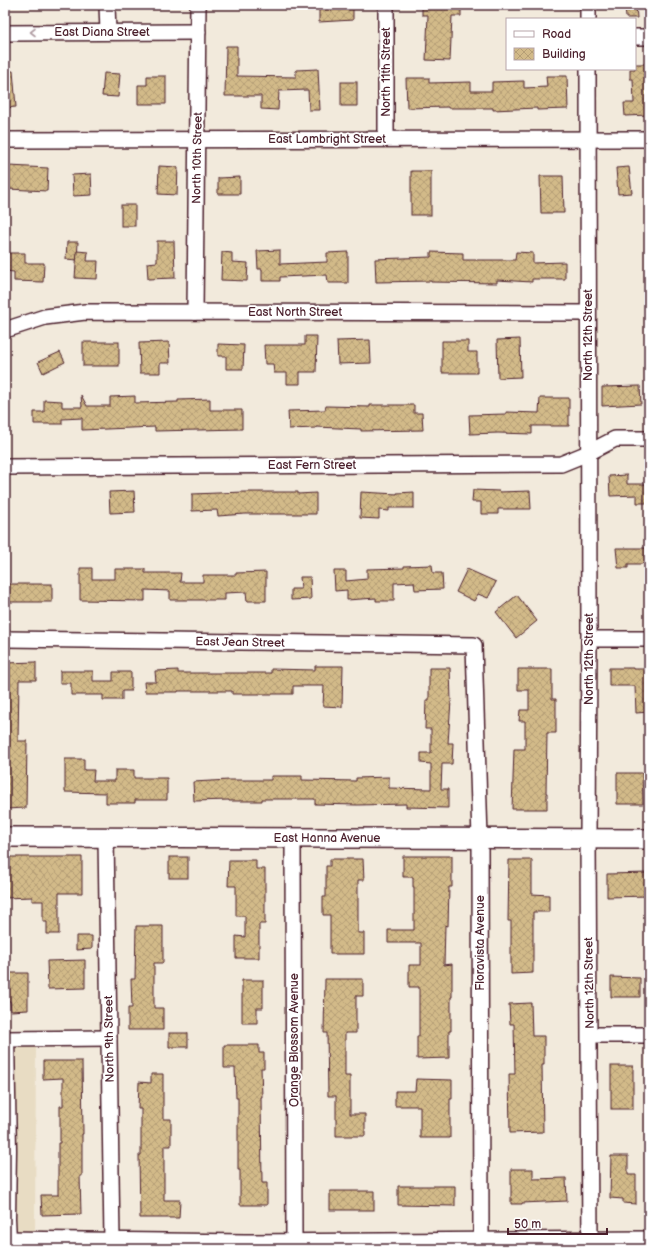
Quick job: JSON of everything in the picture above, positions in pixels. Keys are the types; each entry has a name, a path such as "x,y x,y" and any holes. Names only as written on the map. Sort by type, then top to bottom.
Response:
{"street":[{"path":"107,5 108,32"},
{"name":"North 10th Street","path":"196,312 198,5"},
{"name":"North 11th Street","path":"386,5 386,139"},
{"path":"588,5 588,18"},
{"name":"East Diana Street","path":"5,33 198,32"},
{"path":"636,37 649,37"},
{"name":"North 12th Street","path":"588,70 588,838 590,1244"},
{"name":"East Lambright Street","path":"5,140 649,139"},
{"name":"East North Street","path":"5,330 45,317 85,312 588,313"},
{"path":"588,453 615,439 649,439"},
{"name":"East Fern Street","path":"5,467 561,464 588,453"},
{"name":"East Jean Street","path":"5,639 474,645"},
{"path":"589,639 649,639"},
{"name":"Floravista Avenue","path":"474,645 480,838 481,1241"},
{"name":"East Hanna Avenue","path":"5,837 649,839"},
{"name":"North 9th Street","path":"106,838 112,1240"},
{"name":"Orange Blossom Avenue","path":"293,838 294,1241"},
{"path":"590,1035 649,1035"},
{"path":"8,1039 109,1038"},
{"path":"9,1240 112,1240 244,1245 294,1241 481,1241 590,1244 649,1239"}],"lane":[{"path":"8,1039 8,1161 11,1218 9,1240"}],"shaded area":[{"path":"5,1046 36,1046 35,1232 5,1232"}],"building":[{"path":"319,5 353,5 353,20 319,22"},
{"path":"422,5 461,5 461,16 452,16 450,61 426,60 428,15 422,15"},
{"path":"625,5 636,5 637,18 626,18"},
{"path":"226,46 237,46 237,76 296,77 296,70 318,69 320,110 309,110 308,90 279,91 278,110 261,109 261,96 225,96"},
{"path":"636,64 647,64 649,115 625,116 624,103 634,103 633,79 630,79 630,70 636,70"},
{"path":"5,71 13,71 16,107 5,108"},
{"path":"104,73 120,74 118,97 102,96"},
{"path":"147,76 166,76 166,104 138,104 138,85 147,85"},
{"path":"546,76 567,76 568,109 537,110 537,108 493,110 493,108 407,108 406,78 429,78 429,83 471,82 471,91 492,91 492,82 524,81 524,88 547,87"},
{"path":"341,82 357,82 357,106 341,106"},
{"path":"9,166 48,168 47,191 8,189"},
{"path":"159,166 178,167 177,195 158,194"},
{"path":"629,167 632,193 618,194 616,168"},
{"path":"411,171 431,171 431,215 411,215"},
{"path":"91,174 92,195 73,196 72,175"},
{"path":"540,176 563,176 564,213 541,213"},
{"path":"240,177 240,194 218,194 218,178"},
{"path":"121,205 135,205 135,226 121,226"},
{"path":"157,241 174,241 175,278 148,279 147,263 157,262"},
{"path":"67,242 78,242 77,260 66,259"},
{"path":"280,250 280,264 327,262 327,253 348,252 348,283 328,283 327,275 280,277 280,281 262,281 262,269 258,269 257,251"},
{"path":"77,251 88,252 87,261 98,261 97,279 75,278"},
{"path":"222,252 232,253 232,262 248,263 247,281 221,280"},
{"path":"431,252 463,253 463,260 515,260 516,252 533,253 533,263 565,262 565,279 532,279 532,282 497,280 497,283 431,281 376,282 375,259 431,257"},
{"path":"5,253 25,253 25,263 44,263 43,282 14,281 14,272 5,271"},
{"path":"305,336 317,336 316,372 300,372 300,384 287,384 287,373 274,373 273,364 265,364 264,345 305,345"},
{"path":"520,339 521,377 498,378 497,340"},
{"path":"370,340 371,363 338,364 337,341"},
{"path":"442,341 468,341 468,352 477,352 477,373 442,373"},
{"path":"83,342 119,342 119,366 83,366"},
{"path":"169,342 170,363 160,363 160,373 140,373 139,343"},
{"path":"218,344 244,345 243,369 226,369 226,356 218,356"},
{"path":"60,352 65,362 43,373 38,362"},
{"path":"640,386 641,404 602,406 602,387"},
{"path":"81,395 87,406 110,406 110,397 135,396 135,403 178,402 178,400 210,399 210,410 242,410 242,429 155,431 155,427 82,430 82,418 62,419 62,424 34,424 34,412 44,412 44,400 62,401 62,407 82,407"},
{"path":"540,398 569,398 569,426 532,426 532,434 470,434 469,415 506,414 506,412 539,413"},
{"path":"370,405 414,405 414,413 422,413 423,430 361,431 361,429 316,427 289,429 288,411 325,410 326,406 370,407"},
{"path":"627,475 627,484 649,484 649,503 637,503 637,495 610,496 609,476"},
{"path":"473,490 499,492 530,491 531,509 498,509 498,514 481,514 481,502 472,502"},
{"path":"134,491 135,512 110,513 109,492"},
{"path":"298,492 298,494 316,493 316,514 245,514 218,516 217,510 192,511 192,494"},
{"path":"361,492 397,494 414,492 414,508 389,508 389,511 379,510 379,519 360,518"},
{"path":"616,548 646,548 646,562 642,564 628,564 628,568 618,568"},
{"path":"432,565 433,573 442,573 443,589 415,590 414,582 394,583 394,601 376,601 376,598 347,600 347,590 335,591 334,571 346,571 346,581 367,579 367,569 404,568 404,566"},
{"path":"80,568 92,568 92,579 115,579 115,569 145,569 145,573 181,573 180,582 203,582 203,575 236,575 236,573 266,572 266,601 247,601 246,592 225,593 225,600 170,600 170,591 145,590 145,601 80,600"},
{"path":"467,569 496,582 488,598 478,594 474,601 456,592"},
{"path":"300,577 310,577 311,599 291,600 291,589 301,589"},
{"path":"5,584 52,584 52,602 5,602"},
{"path":"517,595 537,621 516,638 496,612"},
{"path":"36,662 36,680 19,680 18,741 27,741 26,808 5,809 5,663"},
{"path":"315,666 343,666 342,707 323,706 324,686 293,686 293,694 232,694 232,691 145,692 144,682 156,682 155,671 178,670 178,673 271,673 271,669 315,670"},
{"path":"429,668 450,668 451,701 448,743 453,743 452,764 442,764 441,789 448,789 448,808 406,807 406,804 315,804 315,799 194,801 193,782 271,780 271,776 302,776 302,780 356,781 356,778 389,777 389,788 431,789 431,764 421,763 421,753 431,753 431,729 425,729 426,700 429,700"},
{"path":"609,668 649,669 649,712 636,713 635,686 609,686"},
{"path":"518,669 552,669 552,699 556,699 556,733 547,733 547,809 512,809 514,749 525,749 525,721 519,721 520,710 529,710 529,690 518,690"},
{"path":"60,671 93,671 93,681 113,681 113,672 131,672 131,691 122,691 122,700 103,700 103,695 71,695 71,683 60,683"},
{"path":"65,759 84,759 84,770 94,770 93,781 115,781 115,770 134,770 134,778 167,778 167,800 135,800 135,803 106,803 106,793 65,792"},
{"path":"617,773 642,773 643,804 617,804"},
{"path":"403,856 452,856 452,887 449,887 448,926 445,925 444,965 452,964 449,1058 417,1059 417,1036 419,1036 419,987 409,987 409,965 421,965 421,943 388,943 388,930 414,930 413,877 403,877"},
{"path":"5,857 82,857 82,893 59,893 59,934 47,934 47,922 43,922 43,901 32,901 32,897 5,898"},
{"path":"169,857 188,857 188,878 169,878"},
{"path":"330,859 363,859 364,880 358,880 358,933 364,933 364,954 330,954 330,915 323,915 323,897 326,897 326,866 330,866"},
{"path":"229,860 256,860 256,869 265,869 265,924 259,924 259,958 236,958 236,936 245,937 245,916 236,916 236,886 228,886"},
{"path":"509,860 532,860 532,894 549,895 549,912 533,912 533,973 511,974 511,921 508,921"},
{"path":"649,873 649,896 607,897 607,874"},
{"path":"136,926 163,926 163,963 154,963 154,1008 163,1008 163,1030 128,1030 128,1008 132,1008 131,979 135,979"},
{"path":"76,936 92,936 92,949 76,950"},
{"path":"85,960 85,988 48,989 47,961"},
{"path":"10,973 28,973 28,1010 11,1011 10,1001 5,1001 5,983 10,983"},
{"path":"611,977 640,978 640,997 611,997"},
{"path":"325,979 363,979 363,996 356,996 356,1033 345,1033 345,1076 350,1076 350,1114 365,1114 365,1136 336,1136 336,1096 328,1096 327,1033 324,1033"},
{"path":"242,980 263,980 263,1008 257,1008 257,1023 242,1023"},
{"path":"531,1003 532,1036 544,1036 544,1065 542,1065 543,1132 510,1133 509,1074 515,1074 514,1024 510,1024 509,1004"},
{"path":"169,1033 188,1033 188,1047 169,1047"},
{"path":"224,1045 259,1045 259,1053 264,1053 264,1068 261,1068 262,1183 267,1183 267,1205 240,1205 240,1170 238,1170 238,1098 236,1098 235,1068 224,1068"},
{"path":"43,1061 82,1061 83,1134 82,1176 80,1176 81,1214 42,1215 41,1195 58,1195 60,1106 63,1106 63,1078 43,1079"},
{"path":"611,1066 633,1066 633,1109 611,1109"},
{"path":"151,1074 163,1074 163,1119 171,1119 171,1146 164,1146 164,1200 180,1200 179,1218 140,1218 139,1155 141,1155 141,1109 138,1109 139,1082 151,1083"},
{"path":"416,1079 452,1080 452,1099 450,1099 450,1138 420,1138 420,1106 395,1106 395,1091 415,1091"},
{"path":"611,1156 628,1156 628,1175 636,1175 636,1204 623,1203 623,1199 610,1198"},
{"path":"511,1169 533,1169 533,1179 566,1178 567,1201 511,1204"},
{"path":"398,1186 455,1186 455,1206 398,1205"},
{"path":"330,1191 374,1191 374,1210 330,1210"}]}
